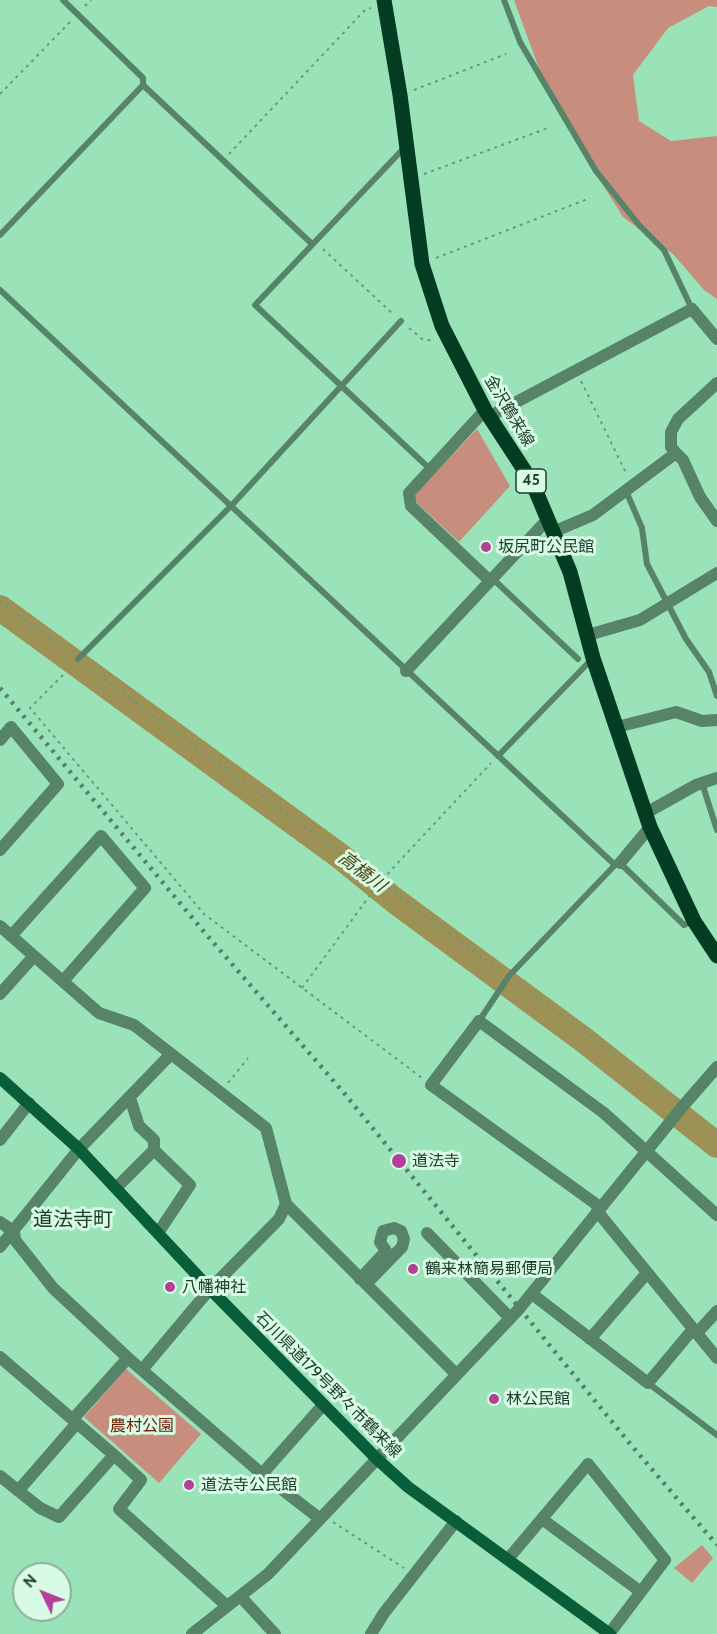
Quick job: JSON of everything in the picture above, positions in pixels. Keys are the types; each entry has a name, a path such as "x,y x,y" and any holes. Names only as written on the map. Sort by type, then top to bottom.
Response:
{"main road":[{"name":"金沢鶴来線","path":"385,2 400,95 422,264 450,343 488,413 532,482 570,572 588,635 586,658 617,727 648,820 694,921 717,956"},
{"name":"石川県道179号野々市鶴来線","path":"0,1078 79,1149 210,1289 377,1459 408,1487 610,1634"}],"street":[{"path":"491,580 411,506 409,493 488,413 692,309 717,339"},
{"path":"717,383 678,419 671,432 671,447 683,460 700,497 717,521"},
{"path":"406,670 491,580 550,526 593,515 676,453"},
{"path":"588,635 640,620 717,573"},
{"path":"617,727 676,712 702,721 717,720"},
{"path":"0,740 11,727 58,784 0,850"},
{"path":"617,864 648,820 702,783 717,778"},
{"path":"11,936 101,836 145,888 64,980"},
{"path":"0,926 99,1013 134,1025 266,1128 286,1204 457,1375"},
{"path":"0,994 34,956"},
{"path":"717,1215 604,1113 479,1021 431,1085 599,1209 647,1273 717,1358"},
{"path":"0,1247 79,1149 171,1054"},
{"path":"192,1634 268,1574 510,1318 532,1294 646,1150 717,1067"},
{"path":"116,1188 154,1150 154,1140 139,1125 130,1098"},
{"path":"0,1140 29,1103"},
{"path":"154,1150 190,1185 158,1233"},
{"path":"142,1370 210,1289 279,1219 286,1204"},
{"path":"0,1222 14,1232 15,1240 53,1288 128,1358 262,1474 319,1518"},
{"path":"427,1233 510,1318"},
{"path":"590,1339 647,1273"},
{"path":"532,1294 648,1383 695,1331 717,1311"},
{"path":"0,1357 141,1480 119,1509 227,1606"},
{"path":"18,1491 128,1358"},
{"path":"262,1474 323,1405"},
{"path":"0,1476 18,1491 59,1517 114,1455"},
{"path":"508,1559 588,1464 665,1560 610,1634"},
{"path":"542,1519 641,1592"},
{"path":"371,1634 456,1521"},
{"path":"240,1596 275,1634"}],"lane":[{"path":"0,235 143,85 143,78 63,0"},
{"path":"504,0 520,42 596,171 639,225 664,250 692,309"},
{"path":"143,85 314,243"},
{"path":"406,146 255,305 431,470"},
{"path":"0,290 498,756 684,925 694,921"},
{"path":"78,659 231,506 401,321"},
{"path":"629,488 642,528 647,564 667,604 709,672 717,696"},
{"path":"491,580 586,658 498,756"},
{"path":"702,783 717,830"},
{"path":"479,1021 508,978 617,864"},
{"path":"648,1383 717,1435"}],"path":[{"path":"0,94 91,0"},
{"path":"223,160 365,10 385,2"},
{"path":"400,95 506,54"},
{"path":"410,179 548,128"},
{"path":"422,264 590,198"},
{"path":"314,243 422,339 450,343"},
{"path":"576,370 629,488"},
{"path":"0,601 508,978 679,1110"},
{"path":"63,675 30,708 204,914 431,1085"},
{"path":"302,988 379,883 498,756"},
{"path":"221,1093 248,1058"},
{"path":"319,1518 328,1519 414,1574"}],"green space":[{"path":"514,0 717,0 717,7 709,6 668,28 633,75 639,121 671,141 717,136 717,299 704,290 673,254 623,217 589,163 545,85"},
{"path":"477,429 510,486 459,542 417,503 415,494"},
{"name":"農村公園","path":"126,1369 201,1434 159,1483 84,1417"},
{"path":"702,1545 713,1558 692,1583 674,1568"}],"waterway":[{"name":"高橋川","path":"0,608 340,856 394,900 584,1040 717,1145"}],"railway":[{"path":"0,688 205,933 344,1093 631,1445 717,1545"}],"place":[{"name":"坂尻町公民館","path":"486,547"},
{"name":"道法寺","path":"399,1161"},
{"name":"鶴来林簡易郵便局","path":"413,1269"},
{"name":"八幡神社","path":"170,1287"},
{"name":"林公民館","path":"494,1399"},
{"name":"道法寺公民館","path":"189,1485"}],"district":[{"name":"道法寺町","path":"73,1220"}]}
